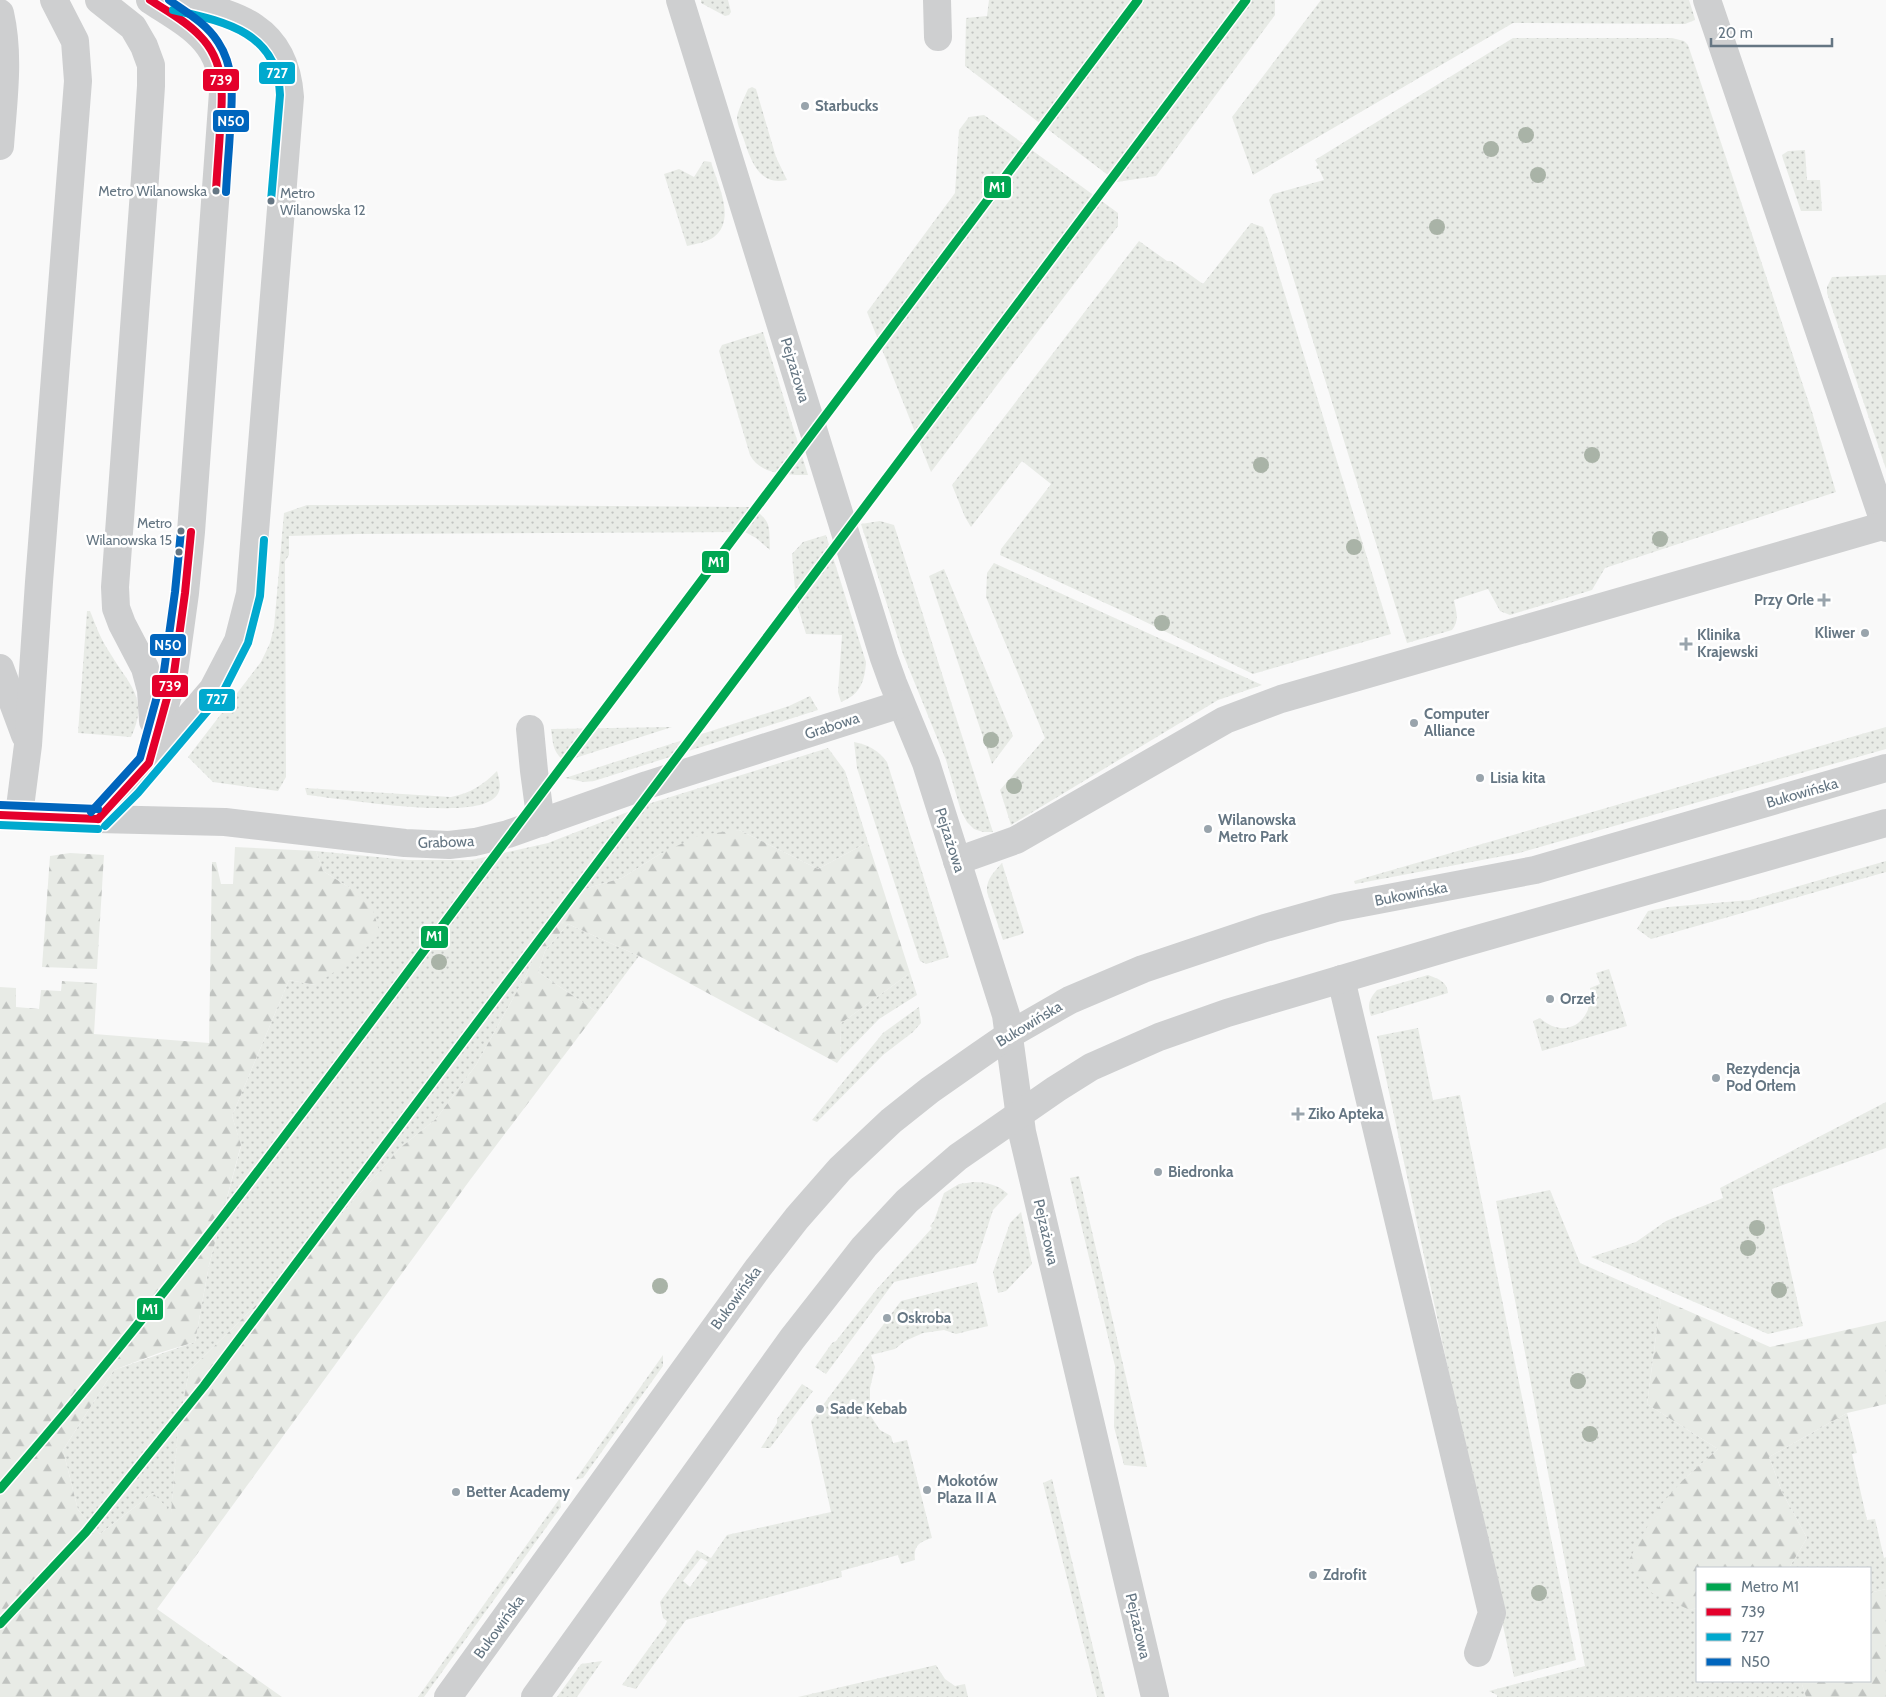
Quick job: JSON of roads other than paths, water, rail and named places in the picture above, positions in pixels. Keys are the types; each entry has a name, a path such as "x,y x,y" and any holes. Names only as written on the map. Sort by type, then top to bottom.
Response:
{"street":[{"path":"10,815 28,745 39,573 78,81 76,41 54,0"},
{"path":"99,0 133,27 144,46 151,65 145,178 115,587 116,608 122,624 145,668 151,690 153,712 149,763"},
{"path":"149,763 174,673 185,592 192,522 223,92 223,77 212,48 186,24 150,0"},
{"path":"98,819 212,689 238,641 250,594 290,97 288,78 283,61 269,40 258,29 239,18 220,11 175,0"},
{"name":"Pejzażowa","path":"680,0 884,658 926,763 1006,1015 1024,1142 1155,1697"},
{"path":"937,0 945,31"},
{"path":"957,861 1016,840 1225,720 1281,699 1886,526 1708,0"},
{"path":"0,13 4,31 5,75 0,146"},
{"path":"0,668 28,745"},
{"path":"0,691 28,745"},
{"name":"Grabowa","path":"10,815 225,822 405,843 449,845 490,839 647,785 901,704"},
{"path":"530,729 541,823"},
{"name":"Bukowińska","path":"448,1697 758,1268 797,1218 840,1169 891,1121 948,1076 1009,1035 1070,1000 1143,969 1265,928 1336,908 1535,870 1886,768"},
{"path":"535,1697 792,1339 864,1247 922,1187 969,1147 1020,1112 1091,1067 1159,1037 1227,1013 1886,823"},
{"path":"1341,979 1492,1613 1478,1653"}],"metro line":[{"name":"M1","path":"0,1489 129,1336 313,1099 1138,0"},
{"name":"M1","path":"0,1624 86,1532 204,1386 1246,0"}],"place":[{"name":"Starbucks","path":"805,106"},
{"name":"Metro Wilanowska","path":"216,191"},
{"name":"Metro Wilanowska 12","path":"271,201"},
{"name":"Metro Wilanowska 15","path":"181,531"},
{"name":"Przy Orle","path":"1824,600"},
{"name":"Kliwer","path":"1865,633"},
{"name":"Klinika Krajewski","path":"1686,644"},
{"name":"Computer Alliance","path":"1414,723"},
{"name":"Lisia kita","path":"1480,778"},
{"name":"Wilanowska Metro Park","path":"1208,829"},
{"name":"Orzeł","path":"1550,999"},
{"name":"Rezydencja Pod Orłem","path":"1716,1078"},
{"name":"Ziko Apteka","path":"1298,1114"},
{"name":"Biedronka","path":"1158,1172"},
{"name":"Oskroba","path":"887,1318"},
{"name":"Sade Kebab","path":"820,1409"},
{"name":"Mokotów Plaza II A","path":"927,1490"},
{"name":"Better Academy","path":"456,1492"},
{"name":"Zdrofit","path":"1313,1575"}]}
